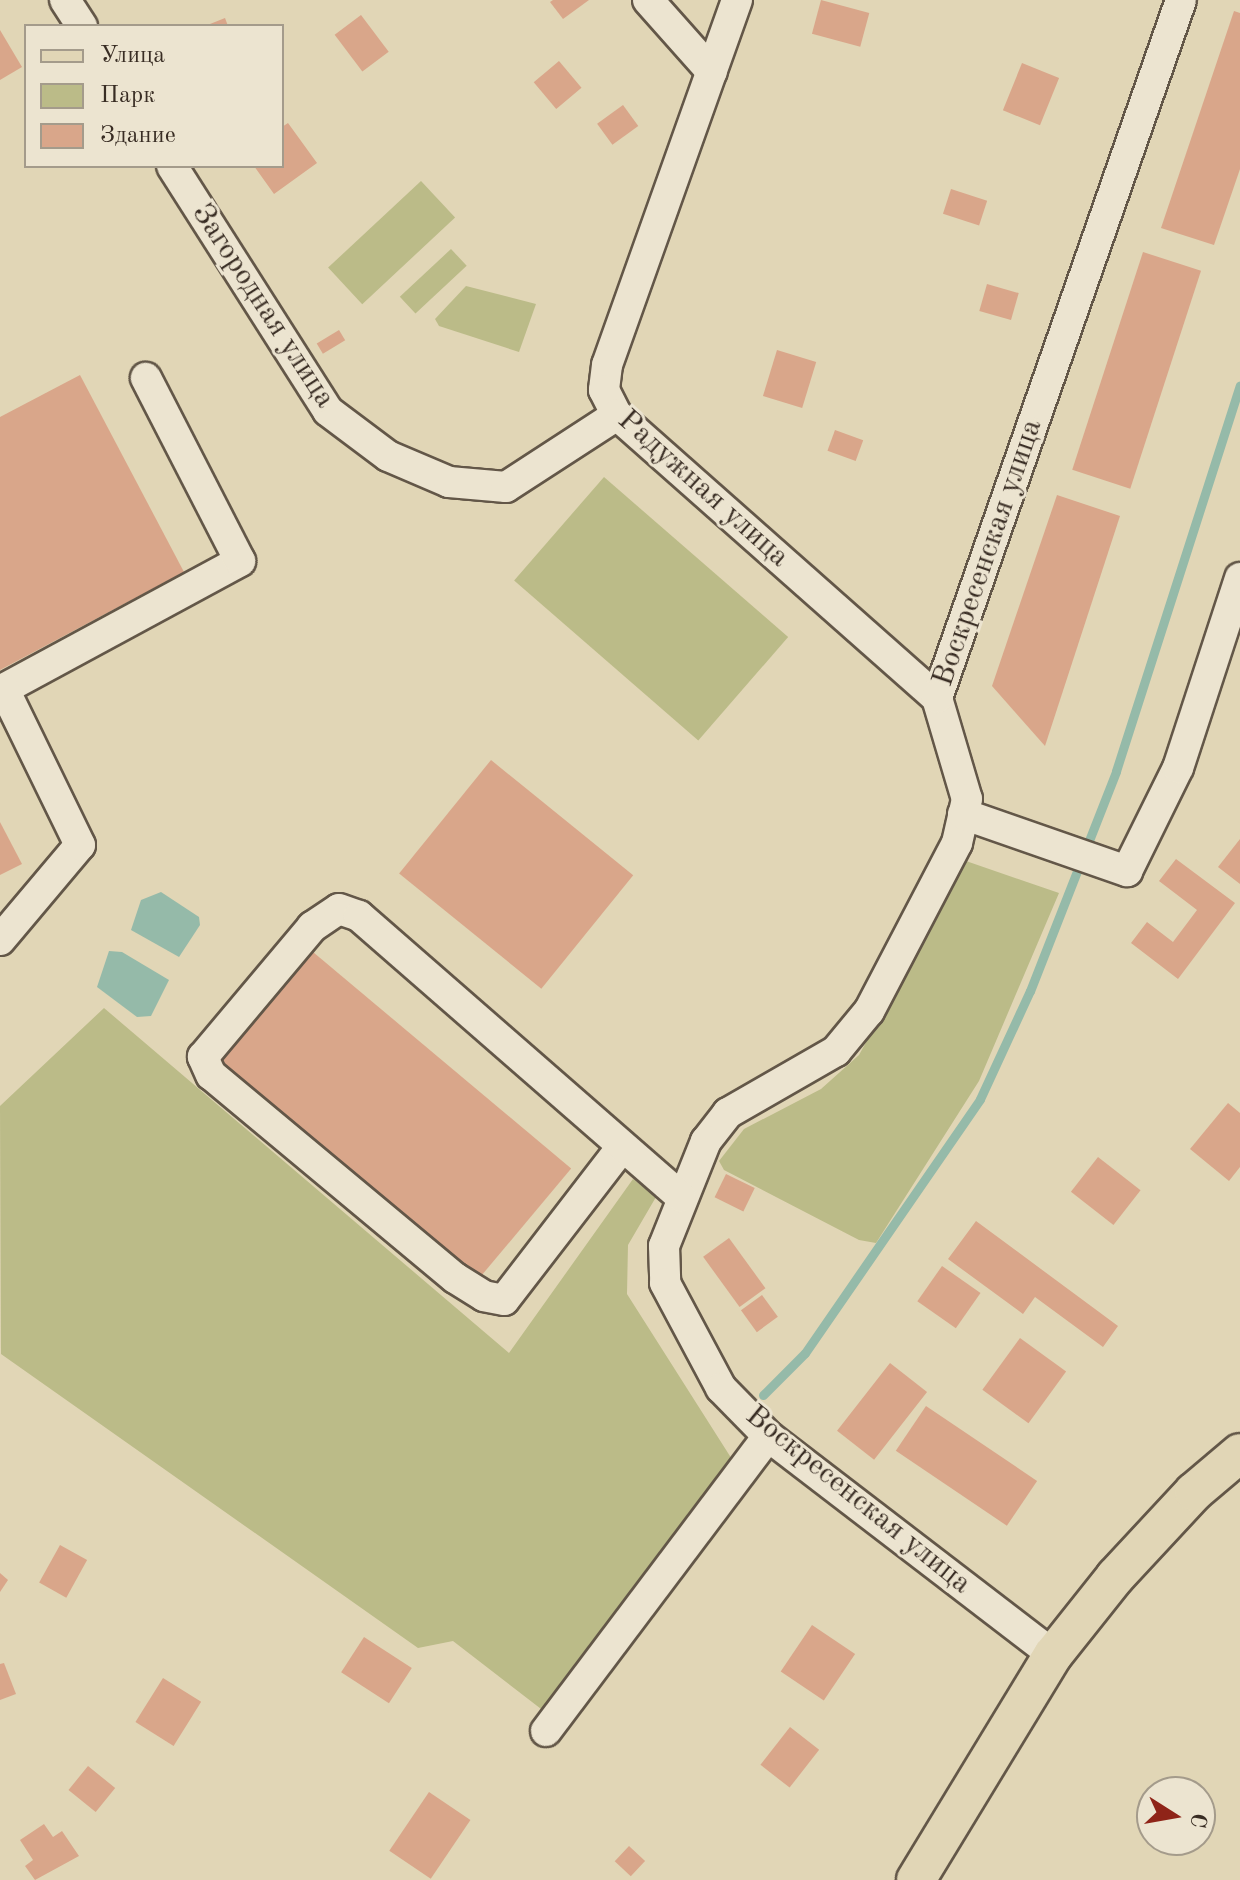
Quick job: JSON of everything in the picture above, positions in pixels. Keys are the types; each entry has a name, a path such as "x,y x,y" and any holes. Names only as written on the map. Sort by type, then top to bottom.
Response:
{"main road":[{"path":"916,1880 1053,1655 1174,1512 1240,1453"}],"street":[{"path":"65,0 81,24"},
{"path":"648,0 712,72"},
{"name":"Радужная улица","path":"737,0 607,365 604,390 617,415 937,698"},
{"name":"Воскресенская улица","path":"1053,1655 768,1436 721,1388 665,1283 664,1246 681,1197 706,1141 728,1113 836,1051 869,1011 957,843 967,799 937,698 1181,0"},
{"name":"Загородная улица","path":"173,168 328,411 388,456 449,482 506,487 617,415"},
{"path":"0,940 80,845 2,690 240,561 146,378"},
{"path":"963,814 1127,871 1178,768 1240,578"},
{"path":"622,1147 504,1300 484,1296 455,1278 211,1075 203,1057 312,927 339,909 359,916 681,1197"},
{"path":"546,1731 768,1436"}],"green space":[{"path":"421,181 455,218 362,304 328,268"},
{"path":"451,249 467,266 415,314 400,297"},
{"path":"466,286 536,304 519,352 439,326 435,319"},
{"path":"604,477 788,637 698,740 514,580"},
{"path":"966,861 1059,893 979,1081 876,1243 859,1240 724,1170 719,1161 744,1129 821,1089 859,1055"},
{"path":"104,1008 509,1353 633,1179 656,1197 628,1245 627,1294 735,1464 545,1712 453,1641 418,1648 1,1354 0,1106"}],"shaded area":[{"path":"161,892 199,917 200,925 179,957 131,930 141,900"},
{"path":"109,951 122,952 169,980 151,1016 137,1017 97,987"}],"building":[{"path":"553,0 589,0 563,19 550,2"},
{"path":"821,0 869,13 860,47 812,34"},
{"path":"1234,11 1240,13 1240,169 1214,245 1161,228"},
{"path":"361,15 389,52 362,72 335,35"},
{"path":"225,18 227,24 210,24"},
{"path":"0,30 22,67 0,80"},
{"path":"559,61 581,88 556,109 534,82"},
{"path":"1022,63 1059,78 1040,125 1003,110"},
{"path":"623,105 638,126 612,145 597,124"},
{"path":"288,123 317,163 274,194 255,168 284,168 284,126"},
{"path":"951,189 987,201 979,225 943,214"},
{"path":"1143,252 1201,271 1130,489 1072,470"},
{"path":"987,284 1019,293 1011,320 979,311"},
{"path":"339,330 345,340 323,354 317,343"},
{"path":"777,350 816,362 802,408 763,396"},
{"path":"80,375 184,572 0,670 0,417"},
{"path":"835,430 863,440 856,461 827,451"},
{"path":"1057,495 1120,516 1045,746 992,686"},
{"path":"491,760 633,875 541,989 399,873"},
{"path":"0,822 22,864 0,875"},
{"path":"1240,839 1240,884 1218,867"},
{"path":"1176,859 1235,903 1178,979 1131,943 1147,922 1173,942 1197,910 1159,881"},
{"path":"313,952 571,1169 477,1280 219,1064"},
{"path":"1228,1103 1240,1113 1240,1167 1229,1181 1190,1149"},
{"path":"1098,1157 1141,1190 1113,1225 1071,1192"},
{"path":"726,1174 755,1188 743,1211 715,1197"},
{"path":"976,1221 1118,1326 1103,1347 1035,1297 1023,1314 948,1259"},
{"path":"729,1238 765,1288 740,1307 703,1257"},
{"path":"942,1266 981,1293 956,1328 917,1301"},
{"path":"762,1295 778,1317 757,1332 741,1310"},
{"path":"1020,1338 1066,1372 1028,1423 982,1390"},
{"path":"890,1363 927,1392 874,1460 837,1431"},
{"path":"926,1406 1037,1481 1007,1526 896,1451"},
{"path":"60,1545 87,1560 66,1598 39,1583"},
{"path":"0,1573 8,1580 0,1592"},
{"path":"812,1625 855,1654 824,1701 781,1671"},
{"path":"364,1637 412,1668 389,1703 341,1672"},
{"path":"4,1663 16,1694 0,1700 0,1664"},
{"path":"163,1678 201,1702 174,1746 135,1722"},
{"path":"790,1727 819,1750 790,1788 760,1765"},
{"path":"88,1766 115,1788 96,1812 68,1790"},
{"path":"429,1792 470,1820 431,1879 389,1851"},
{"path":"44,1824 53,1837 62,1831 79,1856 35,1880 25,1866 33,1860 20,1840"},
{"path":"629,1846 645,1861 631,1876 615,1861"}],"waterway":[{"path":"763,1395 805,1353 980,1099 1030,991 1116,771 1240,385"}]}
